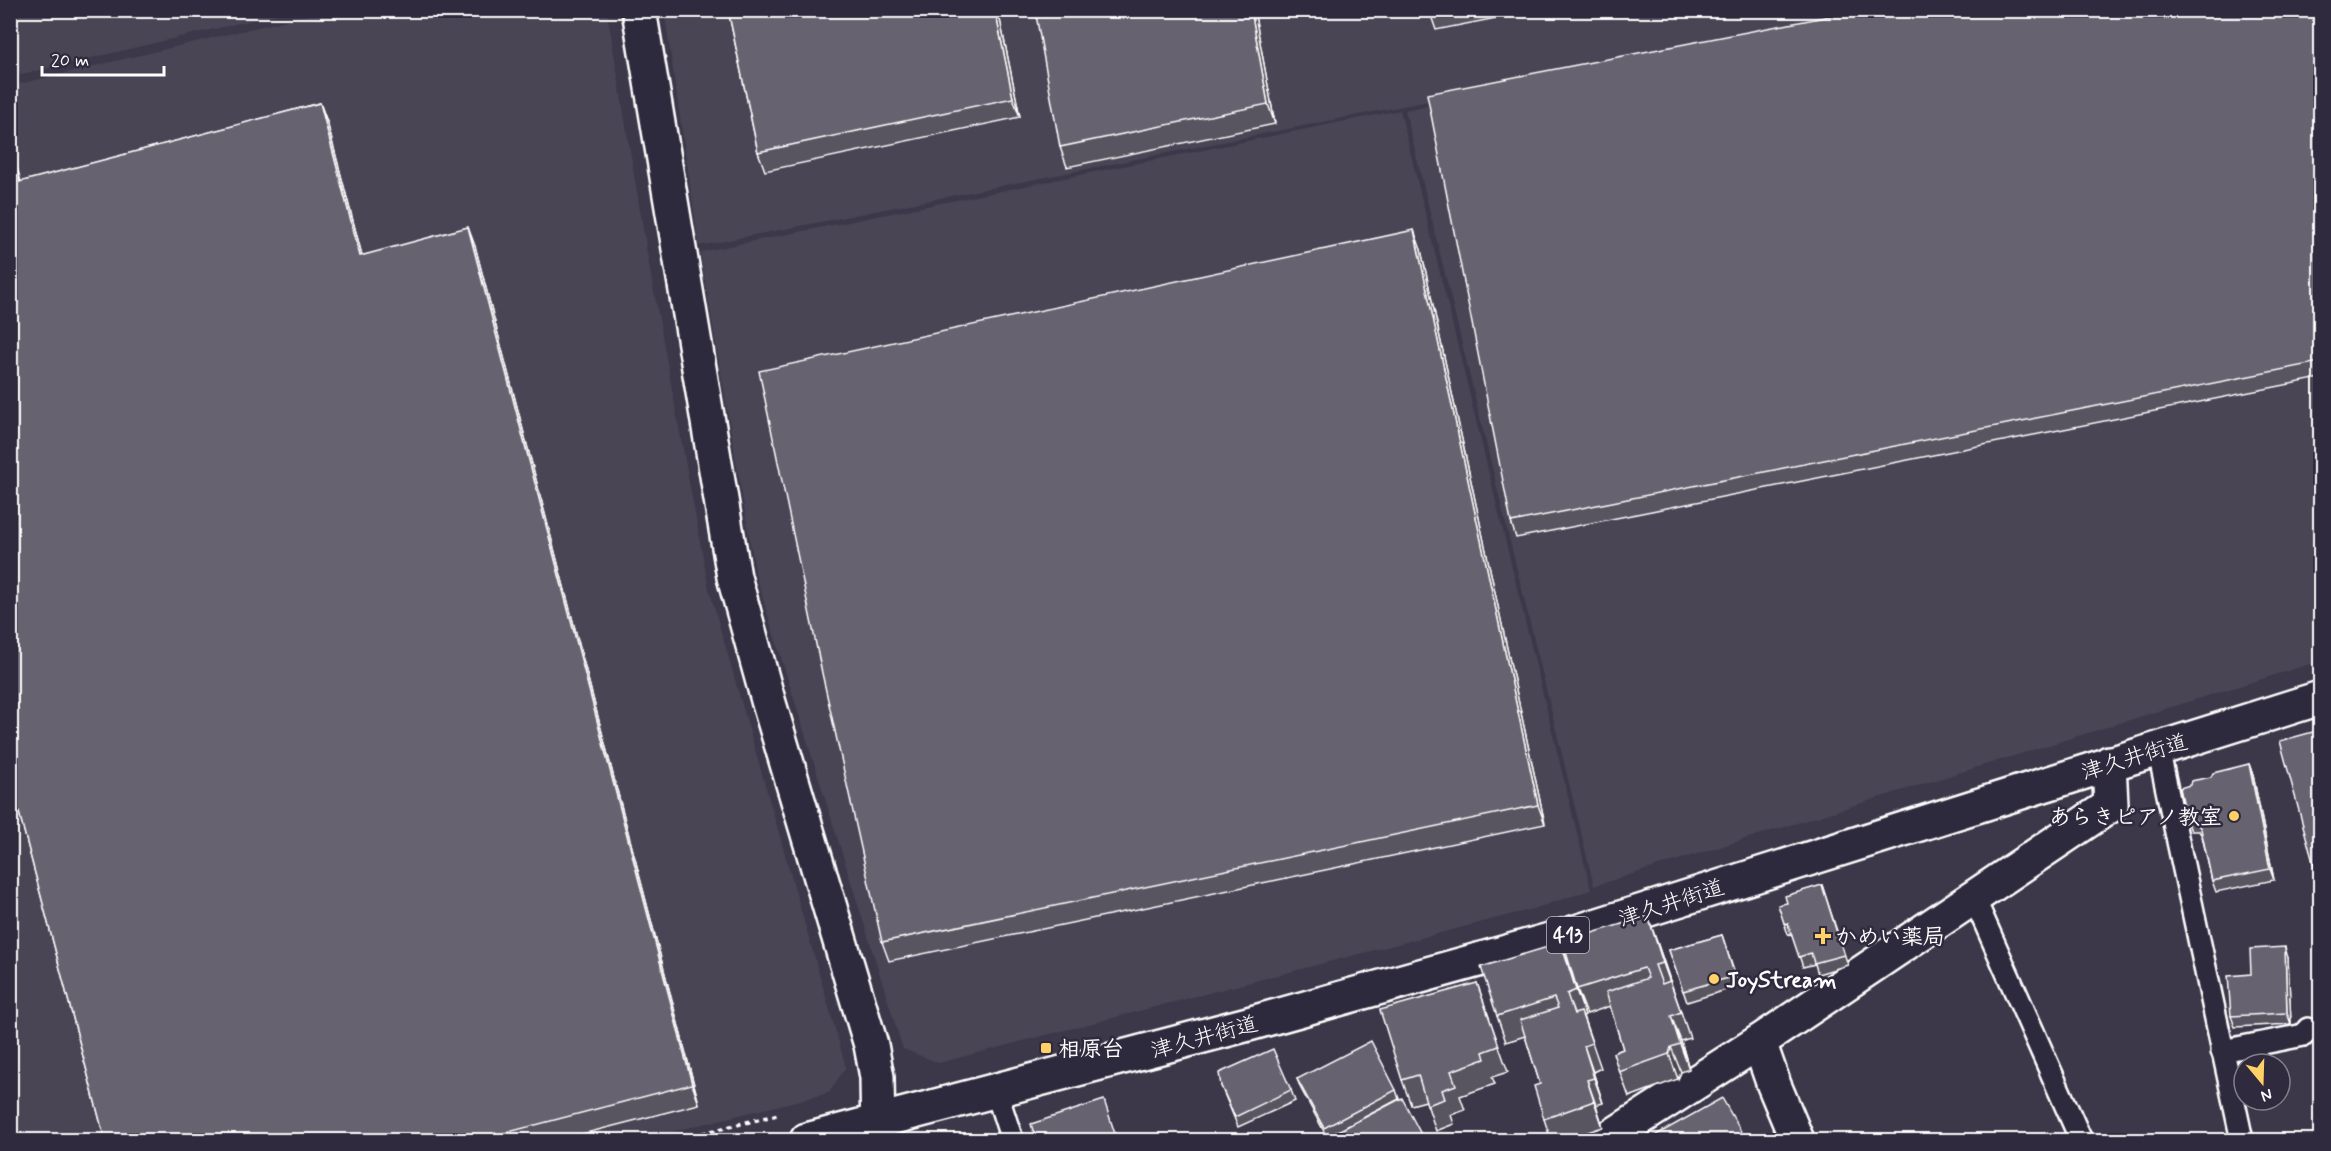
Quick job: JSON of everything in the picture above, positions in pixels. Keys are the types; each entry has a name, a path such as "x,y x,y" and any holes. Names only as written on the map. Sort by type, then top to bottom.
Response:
{"main road":[{"path":"639,10 734,577 771,712 871,1044 877,1077 878,1131"},
{"name":"津久井街道","path":"807,1140 878,1131 996,1091 1557,938 2320,698"},
{"path":"1606,1140 1759,1042 2111,806 2109,763"},
{"path":"1759,1042 1797,1140"}],"lane":[{"path":"2158,748 2242,1140"},
{"path":"1974,898 2081,1140"},
{"path":"2222,1051 2304,1035 2308,1029"},
{"path":"996,1091 1012,1140"}],"path":[{"path":"676,1140 790,1111"}],"shaded area":[{"path":"11,10 291,10 291,11 11,77"},
{"path":"664,10 1882,11 699,246"},
{"path":"325,11 607,11 650,270 709,589 846,1067 829,1093 639,1140 11,1140 10,86"},
{"path":"1914,11 2320,11 2320,661 1594,886 1405,110"},
{"path":"1400,110 1591,890 1533,909 939,1063 903,1049 756,577 700,252"}],"building":[{"path":"728,10 995,10 1013,98 758,152"},
{"path":"1058,10 1251,10 1268,104 1060,147 1036,15"},
{"path":"1861,10 2320,10 2320,362 1511,522 1427,94"},
{"path":"320,103 360,256 468,227 692,1084 478,1140 105,1140 10,778 10,150 19,182"},
{"path":"1414,230 1538,805 882,942 822,673 759,371"},
{"path":"2320,730 2320,888 2280,741"},
{"path":"2249,764 2270,869 2212,881 2201,829 2195,820 2187,820 2180,788 2190,785 2191,781 2211,777 2213,773"},
{"path":"1822,885 1844,955 1814,963 1811,953 1799,957 1788,924 1784,923 1778,905 1787,903 1785,896"},
{"path":"1648,916 1663,963 1655,965 1662,984 1670,981 1681,1012 1671,1016 1680,1044 1671,1047 1669,1054 1619,1072 1613,1053 1623,1049 1606,992 1648,978 1644,968 1577,989 1563,942"},
{"path":"1722,935 1735,976 1683,991 1669,950"},
{"path":"1561,943 1576,990 1567,994 1574,1014 1581,1012 1592,1043 1584,1046 1594,1078 1587,1080 1594,1101 1544,1119 1534,1086 1540,1084 1520,1020 1558,1008 1554,998 1497,1016 1481,967"},
{"path":"2285,947 2287,1013 2231,1016 2228,976 2251,974 2250,949"},
{"path":"1477,983 1499,1046 1483,1052 1485,1059 1451,1071 1456,1085 1442,1090 1445,1099 1427,1105 1418,1075 1402,1080 1380,1010"},
{"path":"1371,1041 1396,1090 1324,1128 1297,1079"},
{"path":"1273,1049 1291,1090 1235,1117 1221,1086 1219,1073"},
{"path":"1402,1098 1424,1140 1326,1140 1325,1138"},
{"path":"1722,1098 1746,1140 1647,1140"},
{"path":"1104,1100 1117,1140 1036,1140 1031,1124"}],"place":[{"name":"あらきピアノ教室","path":"2234,816"},
{"name":"かめい薬局","path":"1823,936"},
{"name":"JoyStream","path":"1714,979"},
{"name":"相原台","path":"1046,1048"}]}
